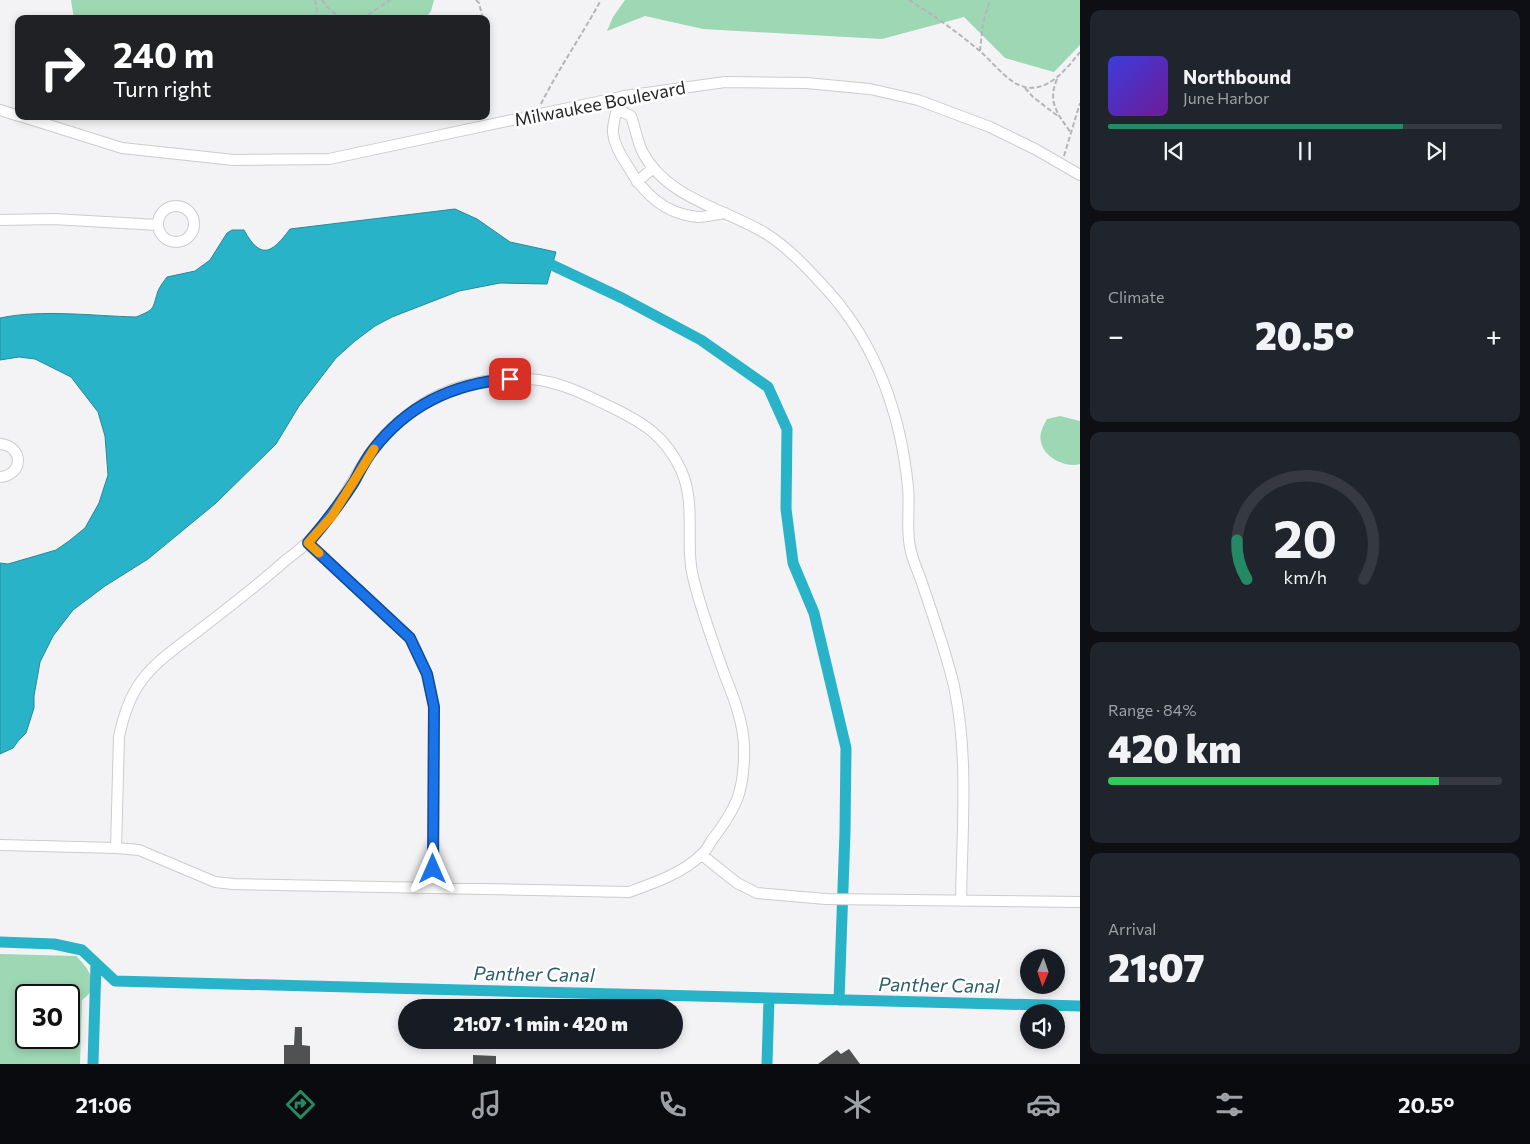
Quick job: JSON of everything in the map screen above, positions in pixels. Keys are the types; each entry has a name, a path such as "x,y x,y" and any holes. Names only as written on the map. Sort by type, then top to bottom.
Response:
{"street":[{"name":"Milwaukee Boulevard","path":"32,120 122,148 234,160 329,159 615,98 725,82 806,83 870,89 918,100 990,127 1080,175"},
{"path":"615,98 617,109 613,122 613,134 636,182 657,203 683,214 700,217 726,213"},
{"path":"617,109 631,116 642,150 654,168 676,190 726,213 765,234 782,246 828,292 856,330 874,360 893,405 905,459 910,547 946,656 959,715 963,781 961,900"},
{"name":"Milwaukee Boulevard","path":"0,110 15,115"},
{"path":"636,182 654,168"},
{"path":"0,220 158,224"},
{"path":"0,845 139,850 215,882 233,884 630,892 685,867 702,855 738,797 745,746 737,709 693,579 687,487 682,472 661,439 648,427 593,398 563,386 523,379 476,383 447,392 424,403 382,440 363,464 332,516 308,543 260,583 170,652 141,681 123,719 118,737 116,848"},
{"path":"0,444 10,446 17,454 18,460 15,471 11,475 0,478"},
{"path":"308,543 410,638 427,674 434,707 433,887"},
{"path":"702,855 737,883 757,893 826,899 1080,902"}],"path":[{"path":"315,0 318,15"},
{"path":"322,0 336,15"},
{"path":"368,15 390,0"},
{"path":"476,0 479,3 482,15"},
{"path":"537,115 554,78 581,37 601,0"},
{"path":"909,0 980,51 1009,79 1024,87 1033,98 1061,119"},
{"path":"980,51 983,23 990,0"},
{"path":"1024,87 1040,87 1055,80 1080,52"},
{"path":"1058,77 1053,90 1052,100 1061,119 1071,133"},
{"path":"1062,164 1080,103"}],"green space":[{"path":"71,0 434,0 428,15 73,15"},
{"path":"625,0 1080,0 1080,45 1054,72 1005,58 964,17 882,39 703,29 645,16 607,31 613,17"},
{"path":"1060,416 1080,421 1080,464 1062,463 1051,457 1043,448 1041,436 1047,419"},
{"path":"0,954 76,956 89,972 92,987 82,1000 80,1064 0,1064"}],"water":[{"path":"455,209 477,219 510,242 556,252 547,284 500,283 459,291 392,317 375,326 355,341 336,358 299,406 276,444 216,503 148,559 105,586 73,610 53,636 40,662 34,696 34,708 26,733 13,748 0,754 0,563 8,564 56,550 85,528 99,503 108,475 105,436 98,412 71,377 35,359 19,357 0,360 0,318 50,313 136,317 152,308 159,289 167,277 195,271 210,260 227,233 232,230 244,230 256,246 261,250 267,250 278,244 290,229"}],"building":[{"path":"295,1027 302,1027 302,1045 310,1046 310,1064 284,1064 284,1045 294,1045"},
{"path":"849,1049 860,1064 818,1064 837,1050 841,1054"},
{"path":"473,1055 496,1056 496,1064 473,1064"}],"waterway":[{"path":"538,267 552,265 622,298 701,340 768,387 787,429 786,509 793,563 814,613 846,748 839,1000"},
{"name":"Panther Canal","path":"0,942 54,944 82,950 115,981 1080,1006"},
{"path":"93,1064 96,964"},
{"path":"767,1064 769,998"}],"slow traffic":[{"path":"319,553 308,543 332,516 374,449"}],"route":[{"path":"433,869 434,707 427,674 410,638 308,543 332,516 373,450 398,424 424,403 447,392 476,383 510,379"}]}
